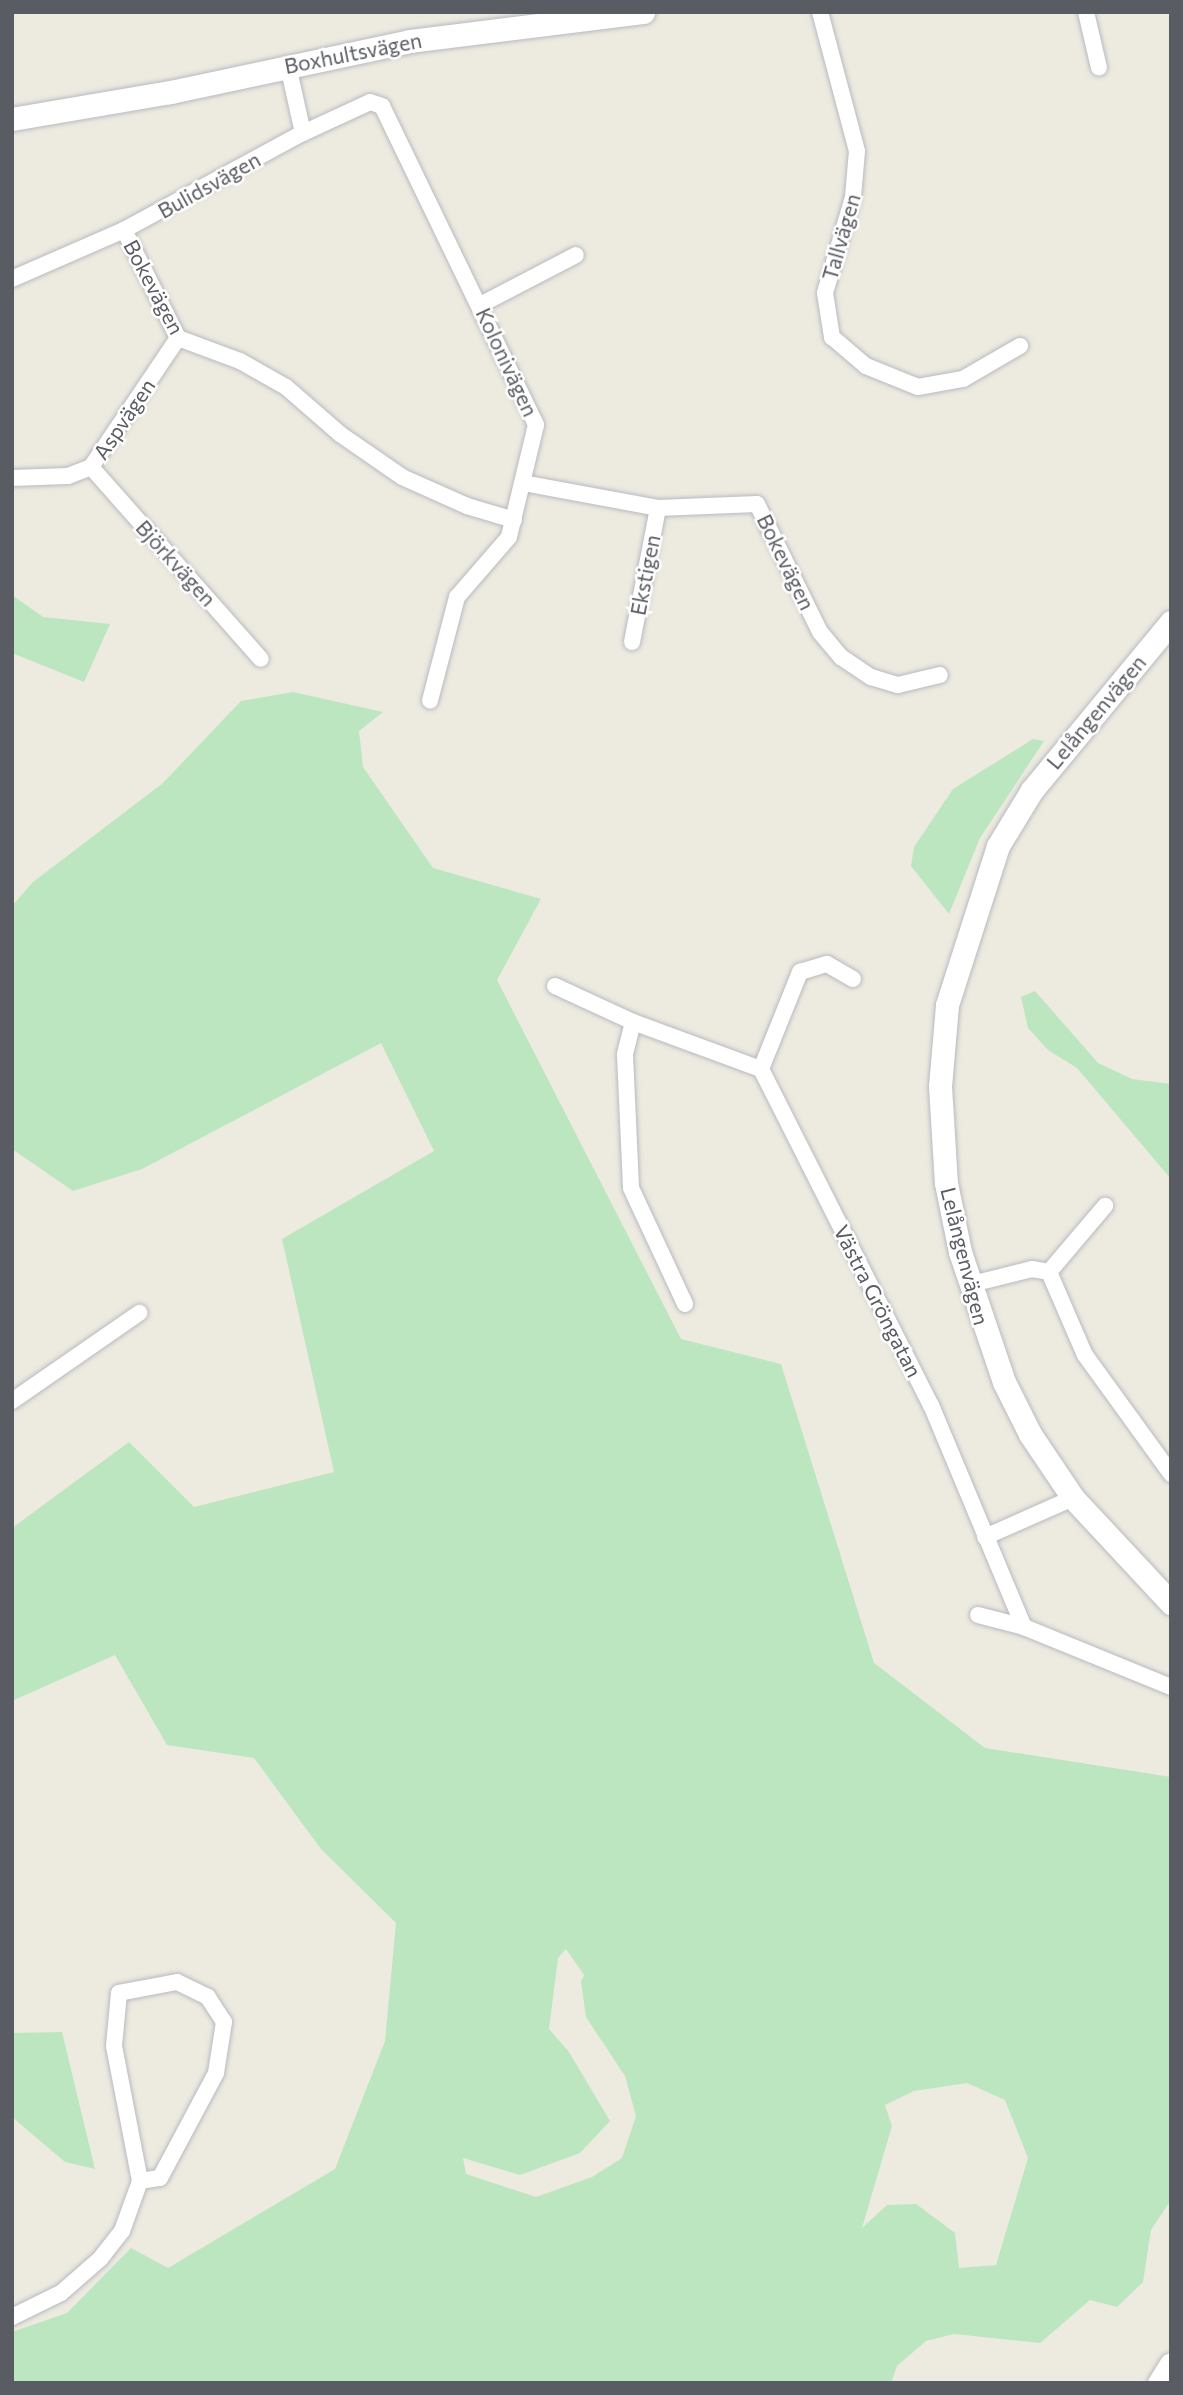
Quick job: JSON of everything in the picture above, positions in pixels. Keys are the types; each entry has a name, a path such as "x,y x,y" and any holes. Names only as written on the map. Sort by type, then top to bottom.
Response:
{"street":[{"name":"Boxhultsvägen","path":"12,120 65,112 410,41 643,12"},
{"name":"Tallvägen","path":"820,12 857,151 853,197 825,293 832,337 866,366 918,387 963,379 1020,346"},
{"path":"1086,12 1099,68"},
{"path":"288,66 303,134"},
{"name":"Kolonivägen","path":"303,134 370,102 382,106 536,425 509,537 457,597 430,701"},
{"name":"Boxhultsvägen","path":"12,131 65,112"},
{"name":"Bulidsvägen","path":"12,279 124,230 303,134"},
{"name":"Bokevägen","path":"124,230 178,338 240,361 285,387 340,434 402,477 467,506 513,520"},
{"path":"480,305 576,255"},
{"name":"Aspvägen","path":"12,478 68,476 91,467 178,338"},
{"name":"Björkvägen","path":"91,467 261,659"},
{"name":"Bokevägen","path":"523,482 658,508 757,504 820,632 841,657 870,677 898,685 940,675"},
{"name":"Ekstigen","path":"632,642 658,508"},
{"name":"Lelångenvägen","path":"1171,622 1032,790 998,846 973,915 947,1005 940,1086 946,1183 968,1285 1004,1382 1030,1434 1073,1498 1171,1603"},
{"path":"555,986 633,1022 761,1069 800,972 827,964 853,979"},
{"path":"633,1022 625,1055 631,1188 685,1304"},
{"name":"Västra Gröngatan","path":"761,1069 931,1405 1024,1628"},
{"path":"1049,1272 1105,1206"},
{"path":"968,1285 1032,1269 1049,1272"},
{"path":"1049,1272 1085,1355 1171,1474"},
{"path":"12,1401 139,1313"},
{"path":"985,1537 1073,1498"},
{"path":"978,1615 1024,1628 1171,1687"},
{"path":"12,2317 61,2293 88,2273 122,2231 140,2181 114,2046 119,1993 177,1982 196,1988 218,2010 224,2022 222,2049 216,2073 160,2178 140,2181"},
{"path":"1159,2383 1171,2364"}],"green space":[{"path":"12,595 43,617 110,624 84,682 12,653"},
{"path":"293,692 383,712 359,731 363,767 433,868 541,899 497,980 681,1339 781,1364 874,1663 985,1748 1171,1777 1171,2200 1151,2230 1143,2282 1117,2307 1090,2300 1040,2343 954,2334 926,2341 897,2366 891,2383 12,2383 12,2332 67,2313 131,2248 168,2268 335,2169 385,2041 396,1923 321,1849 254,1758 167,1745 115,1655 12,1701 12,1528 129,1442 194,1507 334,1472 282,1239 434,1151 381,1043 142,1169 73,1191 12,1149 12,906 33,882 163,783 241,701","holes":["566,1949 584,1975 581,1982 586,2017 625,2076 636,2116 622,2158 592,2177 536,2197 466,2174 463,2158 520,2175 580,2153 610,2121 569,2052 549,2029 558,1958","967,2083 1005,2100 1028,2158 996,2265 959,2268 955,2233 916,2204 887,2205 862,2228 892,2126 885,2105 914,2091"]},
{"path":"1033,739 1044,741 980,838 949,914 911,866 914,847 953,789"},
{"path":"1035,991 1098,1063 1132,1079 1171,1084 1171,1179 1077,1068 1048,1050 1028,1028 1021,997"},
{"path":"62,2032 95,2169 65,2162 12,2117 12,2033"}]}
